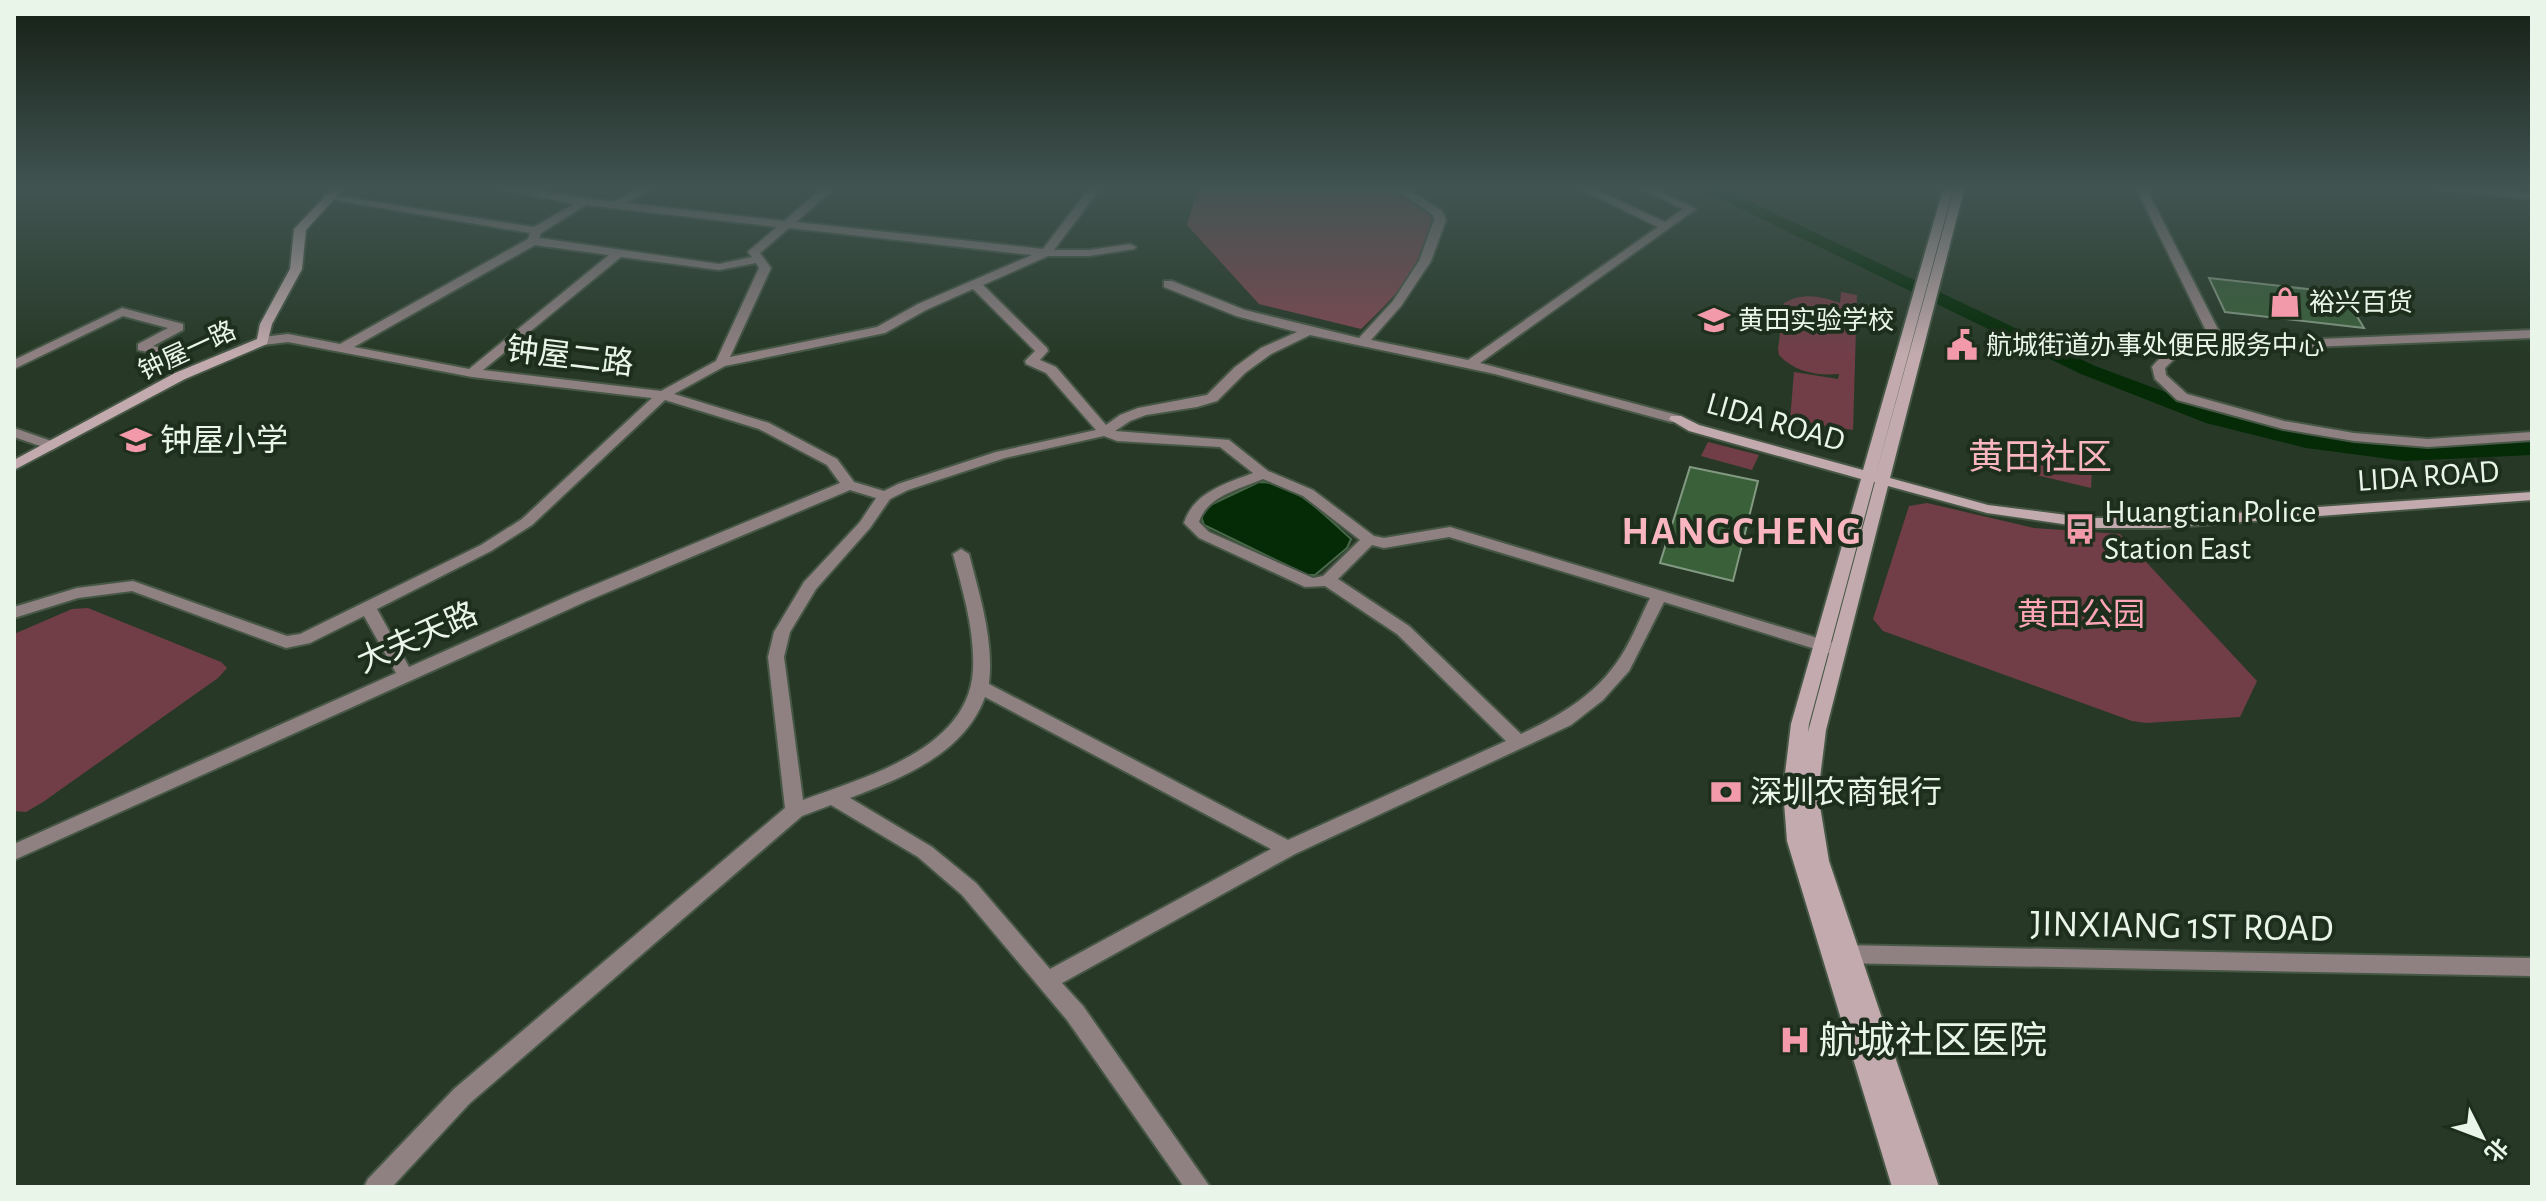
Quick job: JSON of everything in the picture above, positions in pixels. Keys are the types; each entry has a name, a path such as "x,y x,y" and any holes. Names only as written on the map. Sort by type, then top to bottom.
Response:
{"street":[{"name":"钟屋一路","path":"14,466 180,376 263,341 266,324 296,269 299,242"},
{"path":"344,347 524,242"},
{"path":"562,242 617,254 719,267 758,259"},
{"path":"721,363 765,268 754,252 763,242"},
{"path":"945,242 1046,253 1089,253 1130,247"},
{"path":"14,613 77,593 133,586 286,642 304,639 486,548 527,522 663,395 721,363 881,330 922,307 1046,253 1054,242"},
{"path":"1363,342 1397,303 1425,261 1432,242"},
{"path":"1168,284 1225,310 1309,331 1470,364 1645,242"},
{"path":"1904,1187 1840,954 1819,861 1809,794 1830,648 1937,242"},
{"path":"1928,282 1941,242"},
{"path":"2168,242 2220,346"},
{"path":"472,373 617,254"},
{"path":"975,284 1042,351 1031,361 1051,370 1105,432 1117,437 1224,443 1263,474 1308,493 1369,540 1384,543 1450,532 1830,648"},
{"path":"14,365 122,312 179,327 142,347 173,355"},
{"path":"795,811 776,657 782,632 810,586 865,525 885,496 903,487 1001,455 1105,432 1125,418 1143,411 1212,398 1266,351 1309,331"},
{"path":"2532,334 2220,346 2174,352 2158,367 2160,376 2182,397 2283,425 2354,437 2428,443 2532,436"},
{"name":"钟屋二路","path":"263,341 288,338 472,373 663,395 764,426 832,462 849,485"},
{"name":"LIDA ROAD","path":"1470,364 1676,419 1694,428 2011,506 2110,515 2532,486"},
{"path":"14,432 52,446"},
{"path":"1263,474 1203,501 1193,512 1191,523 1204,535 1311,583 1328,580 1369,540"},
{"name":"LIDA ROAD","path":"1876,475 2008,513 2107,524 2162,523 2532,496"},
{"path":"849,485 885,496"},
{"name":"大夫天路","path":"14,852 581,597 849,485"},
{"path":"376,1187 462,1096 795,811 913,763 954,737 967,719 980,687 980,629 961,554"},
{"path":"1328,580 1403,630 1519,743"},
{"path":"1047,981 1288,849 1565,721 1597,696 1623,667 1659,596"},
{"path":"368,608 405,675"},
{"path":"980,687 1288,849"},
{"path":"831,796 925,852 969,889 1075,1013 1198,1187"},
{"path":"1840,954 1927,1187"},
{"name":"JINXIANG 1ST ROAD","path":"1840,954 2532,967"}],"green space":[{"path":"1841,292 1857,295 1853,430 1790,420 1794,372 1838,379 1839,374 1799,369 1785,361 1778,349 1784,303 1798,297 1812,296 1840,303"},
{"path":"1708,442 1759,455 1752,470 1701,456"},
{"path":"2026,456 2092,471 2091,488 2024,472"},
{"name":"黄田公园","path":"1927,503 2034,528 2120,534 2257,681 2240,717 2146,723 2132,721 1883,631 1873,619 1909,506"},
{"path":"88,608 221,662 227,668 218,678 43,802 26,812 14,811 14,634 72,609"}],"shaded area":[{"path":"1203,242 1425,242 1407,278 1361,329 1259,304"},
{"path":"1259,482 1285,488 1310,502 1351,539 1347,548 1315,575 1307,575 1204,525 1200,513 1206,507"}],"building":[{"name":"裕兴百货","path":"2209,278 2343,293 2364,328 2225,312"},
{"path":"1690,467 1758,481 1733,581 1660,563"}],"waterway":[{"path":"1820,242 2088,370 2214,418 2306,441 2405,454 2532,448"}],"place":[{"name":"裕兴百货","path":"2285,302"},
{"name":"黄田实验学校","path":"1714,320"},
{"name":"航城街道办事处便民服务中心","path":"1962,345"},
{"name":"钟屋小学","path":"136,440"},
{"name":"Huangtian Police Station East","path":"2080,529"},
{"name":"深圳农商银行","path":"1726,792"},
{"name":"航城社区医院","path":"1795,1040"}],"district":[{"name":"黄田社区","path":"2040,456"},
{"name":"HANGCHENG","path":"1742,530"}]}
